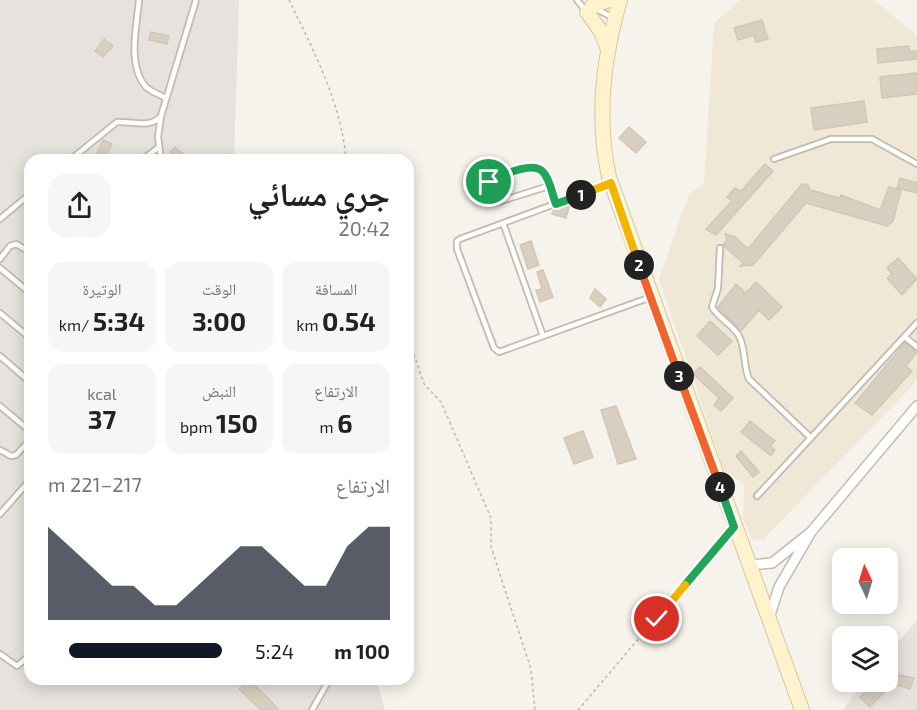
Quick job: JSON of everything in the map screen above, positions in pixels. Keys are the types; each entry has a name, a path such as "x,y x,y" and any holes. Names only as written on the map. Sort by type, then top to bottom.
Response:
{"main road":[{"path":"608,49 587,8 609,0"},
{"path":"620,0 603,76 603,134 611,183 802,710"}],"street":[{"path":"769,621 779,587 811,532 917,406"},
{"path":"748,565 772,563 811,532"}],"lane":[{"path":"139,0 135,60 137,72 146,88 165,98"},
{"path":"160,154 161,116 165,98 196,0"},
{"path":"577,0 614,22"},
{"path":"77,154 117,122 147,124 155,122 161,116"},
{"path":"774,159 831,139 872,140 917,164"},
{"path":"150,154 159,147"},
{"path":"549,186 498,202 492,200 488,184 530,168 544,173 556,204"},
{"path":"611,183 460,239 457,249 496,351 503,351 651,297"},
{"path":"0,219 24,199"},
{"path":"503,224 543,336"},
{"path":"0,259 10,246 16,244 24,249"},
{"path":"720,248 718,288 712,307 740,337 748,380 811,438"},
{"path":"0,268 24,288"},
{"path":"0,313 24,333"},
{"path":"757,496 917,323"},
{"path":"905,337 917,347"},
{"path":"0,356 24,377"},
{"path":"0,406 24,426"},
{"path":"0,450 11,456 16,455 24,446"},
{"path":"0,514 24,487"},
{"path":"0,654 12,665 17,666 24,660"},
{"path":"312,710 326,685"}],"path":[{"path":"289,0 310,43 344,135 346,154"},
{"path":"414,355 424,384 441,402 490,518 491,547 531,669 535,710"},
{"path":"578,710 734,527"}],"shaded area":[{"path":"0,0 239,0 234,154 24,154 24,685 378,685 385,710 0,710"},
{"path":"740,0 873,0 917,35 917,381 763,540 752,539 743,519 744,484 724,470 659,279 689,194 704,183 714,23"},
{"path":"917,620 917,710 843,710 857,692 898,692 898,642"}],"building":[{"path":"762,20 768,39 756,42 754,35 738,40 734,28"},
{"path":"151,32 169,36 167,44 149,40"},
{"path":"104,39 113,46 103,57 95,51"},
{"path":"909,46 909,51 917,51 917,59 878,63 877,49"},
{"path":"917,73 917,94 882,98 880,77"},
{"path":"864,101 867,122 814,130 811,108"},
{"path":"629,127 646,142 636,153 619,138"},
{"path":"103,140 112,144 107,154 97,154"},
{"path":"175,147 183,154 172,154 170,152"},
{"path":"765,164 773,171 716,235 706,229 732,201 727,197 735,188 741,191"},
{"path":"900,178 917,183 917,193 897,188"},
{"path":"802,184 808,185 810,190 840,198 841,195 880,210 889,187 901,190 893,221 887,226 806,203 753,265 740,266 743,263 723,245 727,240 725,234 735,237 748,249"},
{"path":"569,207 566,218 552,214 554,209"},
{"path":"531,241 539,265 528,269 520,245"},
{"path":"898,258 917,279 902,295 887,278 892,274 887,268"},
{"path":"543,270 553,297 540,302 536,290 542,289 537,272"},
{"path":"756,282 782,307 769,320 759,310 741,331 718,307 736,284 746,293"},
{"path":"595,289 606,299 600,307 590,298"},
{"path":"710,321 732,341 718,355 697,336"},
{"path":"905,343 917,352 906,366 912,371 872,415 855,403"},
{"path":"700,367 733,398 721,411 714,405 719,398 693,374"},
{"path":"616,406 636,459 618,464 601,410"},
{"path":"750,421 775,441 770,446 775,450 771,456 741,432"},
{"path":"583,431 593,457 574,464 564,438"},
{"path":"741,451 759,472 753,477 736,456"},
{"path":"898,675 914,678 910,689 898,685"},
{"path":"243,685 254,685 278,710 261,710 239,689"},
{"path":"865,692 884,692 870,707 860,697"}],"route":[{"path":"489,182 525,168 536,168 544,173 556,204 611,183 625,228 734,527 657,619"}]}
